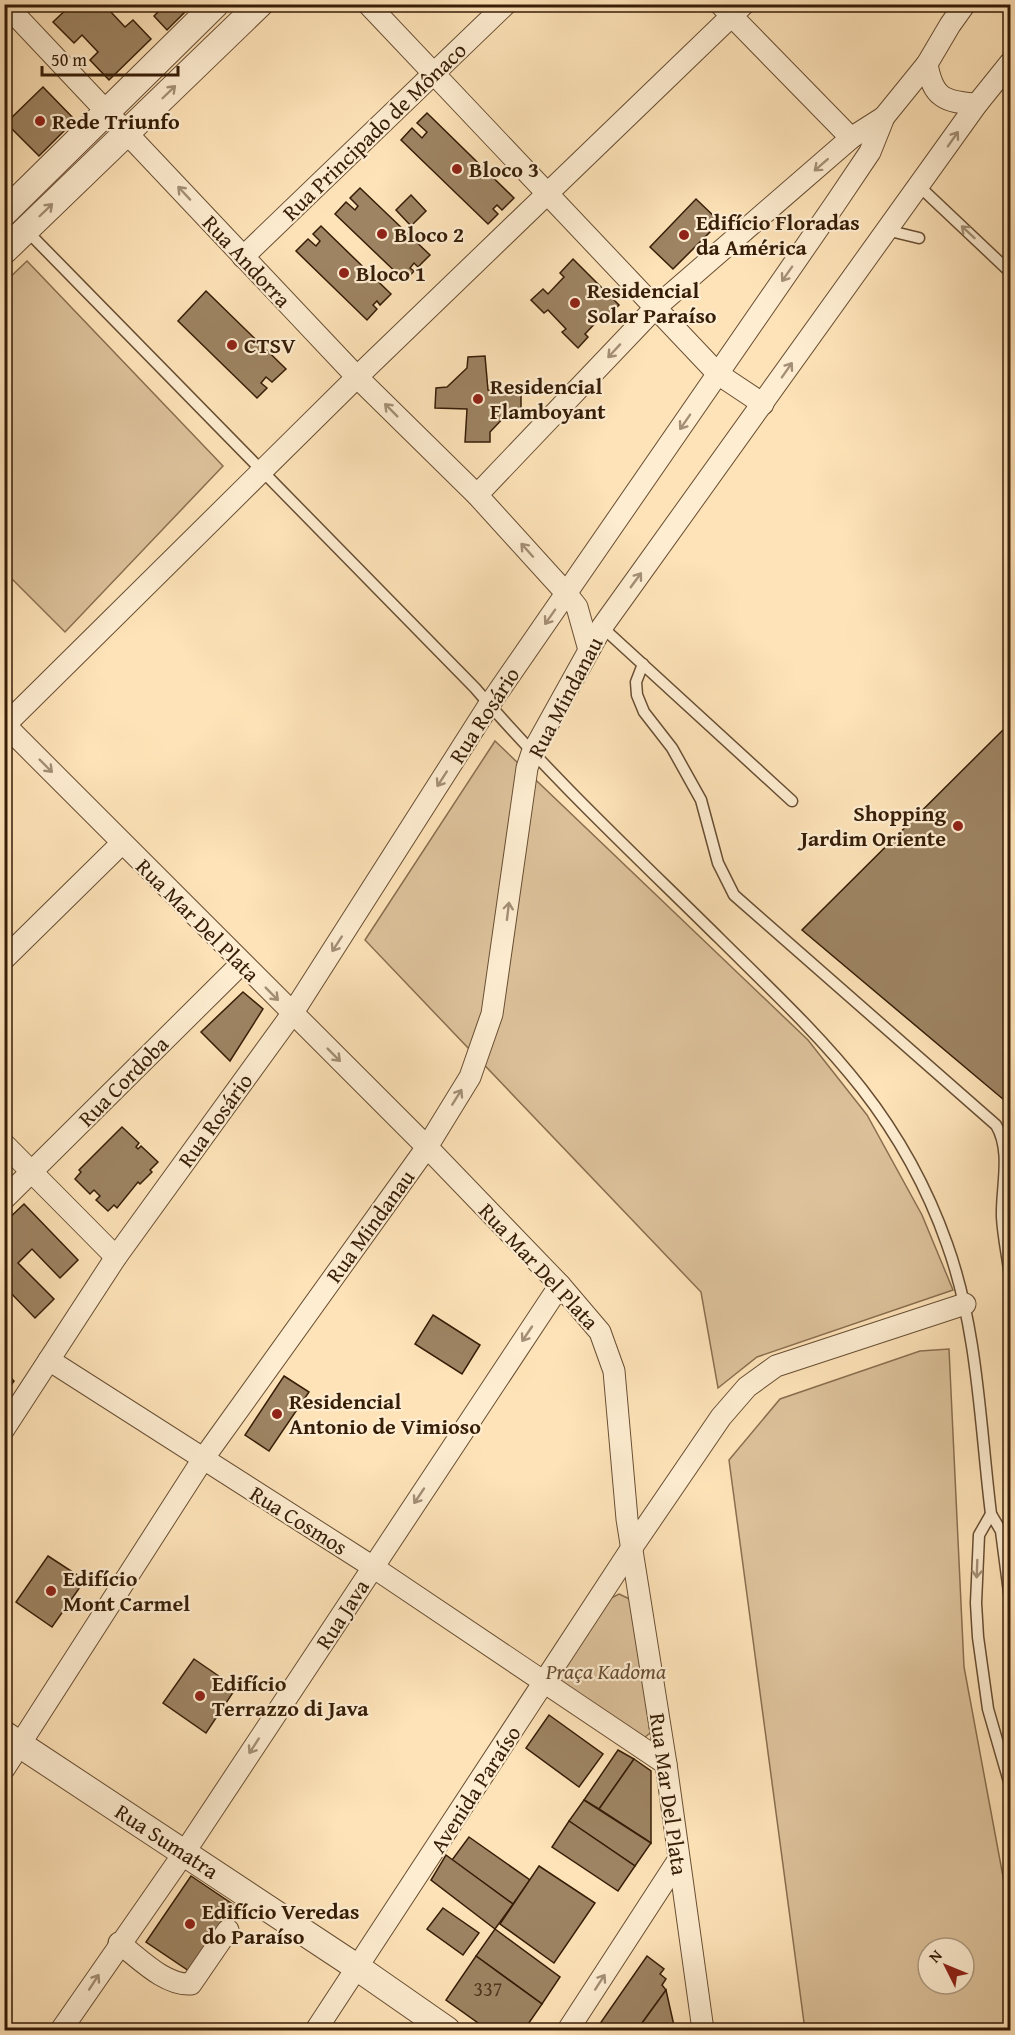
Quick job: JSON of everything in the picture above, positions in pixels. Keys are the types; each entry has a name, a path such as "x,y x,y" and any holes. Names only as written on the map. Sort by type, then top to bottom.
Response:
{"street":[{"name":"Rua Andorra","path":"5,4 357,377 477,495 566,593 577,607 589,651"},
{"path":"4,251 13,217 108,112 216,4"},
{"path":"13,217 127,132 260,4"},
{"path":"368,4 718,374 763,404"},
{"name":"Rua Principado de Mônaco","path":"243,257 506,4"},
{"name":"Rua Rosário","path":"4,1429 116,1257 292,1014 489,705 870,152 884,117 927,64 965,4"},
{"path":"5,725 732,9 851,138"},
{"path":"920,187 977,104 1011,63"},
{"path":"927,64 930,83 943,98 956,103 977,104"},
{"path":"477,495 655,308 851,138 884,117"},
{"name":"Rua Mindanau","path":"4,1770 13,1739 203,1459 427,1147 470,1077 492,1014 503,952 527,768 532,753 602,627 886,230 920,187"},
{"name":"Rua Mar Del Plata","path":"5,725 427,1147 560,1285 600,1332 614,1371 627,1519 666,1764 677,1862 703,2031"},
{"path":"4,959 122,843"},
{"name":"Rua Cordoba","path":"4,1199 242,963"},
{"path":"4,1144 116,1257"},
{"name":"Rua Java","path":"61,2031 119,1943 184,1853 560,1285"},
{"name":"Avenida Paraíso","path":"316,2031 633,1546 722,1417 747,1387 776,1366 965,1304"},
{"name":"Rua Cosmos","path":"49,1360 373,1567 543,1684 666,1764"},
{"name":"Rua Sumatra","path":"13,1739 358,1968 447,2031"},
{"path":"568,2031 677,1862"},
{"path":"119,1943 167,1978 181,1985 191,1984 228,1930"}],"lane":[{"path":"920,187 1011,272"},
{"path":"13,217 263,470 489,705 532,753 821,1039 866,1091 898,1139 921,1180 948,1246 965,1304 991,1514 1001,1531 1011,1600"},
{"path":"886,230 919,238"},
{"path":"602,627 792,801"},
{"path":"643,663 636,682 637,695 644,712 672,748 700,800 718,863 734,894 996,1125 1002,1135 1002,1217 1011,1278"},
{"path":"991,1514 979,1535 976,1569 978,1637 988,1709 1011,1785"}],"green space":[{"path":"27,261 223,466 65,632 5,572 5,282"},
{"path":"495,741 808,1040 867,1115 922,1215 953,1290 757,1357 718,1388 701,1292 365,940"},
{"path":"949,1349 964,1667 1010,1914 1010,2030 805,2030 729,1460 780,1399 920,1351"},
{"name":"Praça Kadoma","path":"619,1594 634,1601 650,1733 644,1738 556,1681 611,1598"}],"building":[{"path":"72,4 115,4 109,10 125,27 133,20 151,39 109,80 90,60 98,52 82,35 74,43 53,22"},
{"path":"157,4 193,4 167,30 154,16 161,9"},
{"name":"Rede Triunfo","path":"43,87 75,120 39,156 6,123"},
{"name":"Bloco 3","path":"427,113 514,198 502,210 497,205 493,209 498,214 488,224 401,140 412,128 422,138 427,132 417,123"},
{"name":"Bloco 2","path":"360,188 430,255 418,267 414,263 410,268 414,271 405,281 335,214 346,202 355,210 358,206 350,198"},
{"path":"411,195 426,211 411,226 396,210"},
{"name":"Edifício Floradas da América","path":"696,199 720,222 673,269 650,247"},
{"name":"Bloco 1","path":"321,226 391,294 380,305 377,301 373,305 377,309 367,320 296,251 308,239 316,246 320,241 313,234"},
{"name":"Residencial Solar Paraíso","path":"573,259 619,305 605,319 602,316 585,334 588,337 578,348 562,332 566,329 548,310 544,313 531,300 543,289 548,294 564,277 560,273"},
{"name":"CTSV","path":"206,291 286,369 272,382 266,377 261,383 267,388 257,398 178,321"},
{"name":"Residencial Flamboyant","path":"485,356 488,390 521,391 521,412 510,411 490,432 490,442 465,442 467,409 435,408 436,388 447,387 467,368 468,357"},
{"name":"Shopping Jardim Oriente","path":"1010,723 1010,1105 802,930"},
{"path":"243,992 263,1009 230,1061 201,1032"},
{"path":"122,1127 139,1143 136,1147 138,1149 141,1146 158,1162 150,1170 152,1172 140,1184 138,1182 117,1208 114,1205 108,1211 96,1200 100,1196 94,1190 90,1194 75,1179 81,1172 79,1170"},
{"path":"24,1204 78,1260 60,1278 32,1249 18,1263 54,1299 35,1318 4,1286 4,1238 8,1235 4,1231 4,1223"},
{"path":"433,1315 480,1345 462,1374 415,1344"},
{"path":"4,1371 14,1381 4,1395"},
{"name":"Residencial Antonio de Vimioso","path":"284,1376 309,1392 269,1451 245,1435"},
{"name":"Edifício Mont Carmel","path":"48,1556 85,1580 52,1627 16,1602"},
{"name":"Edifício Terrazzo di Java","path":"194,1659 236,1688 206,1733 163,1703"},
{"path":"549,1715 603,1754 579,1787 526,1748"},
{"path":"618,1750 634,1759 599,1809 584,1800"},
{"path":"634,1759 651,1771 651,1843 599,1809"},
{"path":"584,1800 651,1843 635,1866 569,1821"},
{"path":"569,1821 635,1866 618,1891 552,1847"},
{"path":"469,1837 530,1880 513,1904 452,1860"},
{"path":"446,1855 513,1904 495,1929 431,1880"},
{"path":"539,1866 595,1903 554,1963 500,1924"},
{"name":"Edifício Veredas do Paraíso","path":"191,1876 234,1905 189,1971 146,1942"},
{"path":"443,1908 479,1933 463,1955 427,1929"},
{"path":"495,1929 560,1977 542,2004 476,1956"},
{"path":"476,1956 542,2004 524,2030 488,2030 446,2000"},
{"path":"647,1956 664,1969 660,1974 666,1979 662,1985 666,1990 637,2030 600,2030 597,2028"},
{"path":"666,1990 675,2030 637,2030"}],"place":[{"name":"Rede Triunfo","path":"40,121"},
{"name":"Bloco 3","path":"457,169"},
{"name":"Bloco 2","path":"382,234"},
{"name":"Edifício Floradas da América","path":"684,235"},
{"name":"Bloco 1","path":"344,273"},
{"name":"Residencial Solar Paraíso","path":"575,303"},
{"name":"CTSV","path":"232,345"},
{"name":"Residencial Flamboyant","path":"478,399"},
{"name":"Shopping Jardim Oriente","path":"958,826"},
{"name":"Residencial Antonio de Vimioso","path":"277,1414"},
{"name":"Edifício Mont Carmel","path":"51,1591"},
{"name":"Edifício Terrazzo di Java","path":"200,1696"},
{"name":"Edifício Veredas do Paraíso","path":"190,1924"}]}
